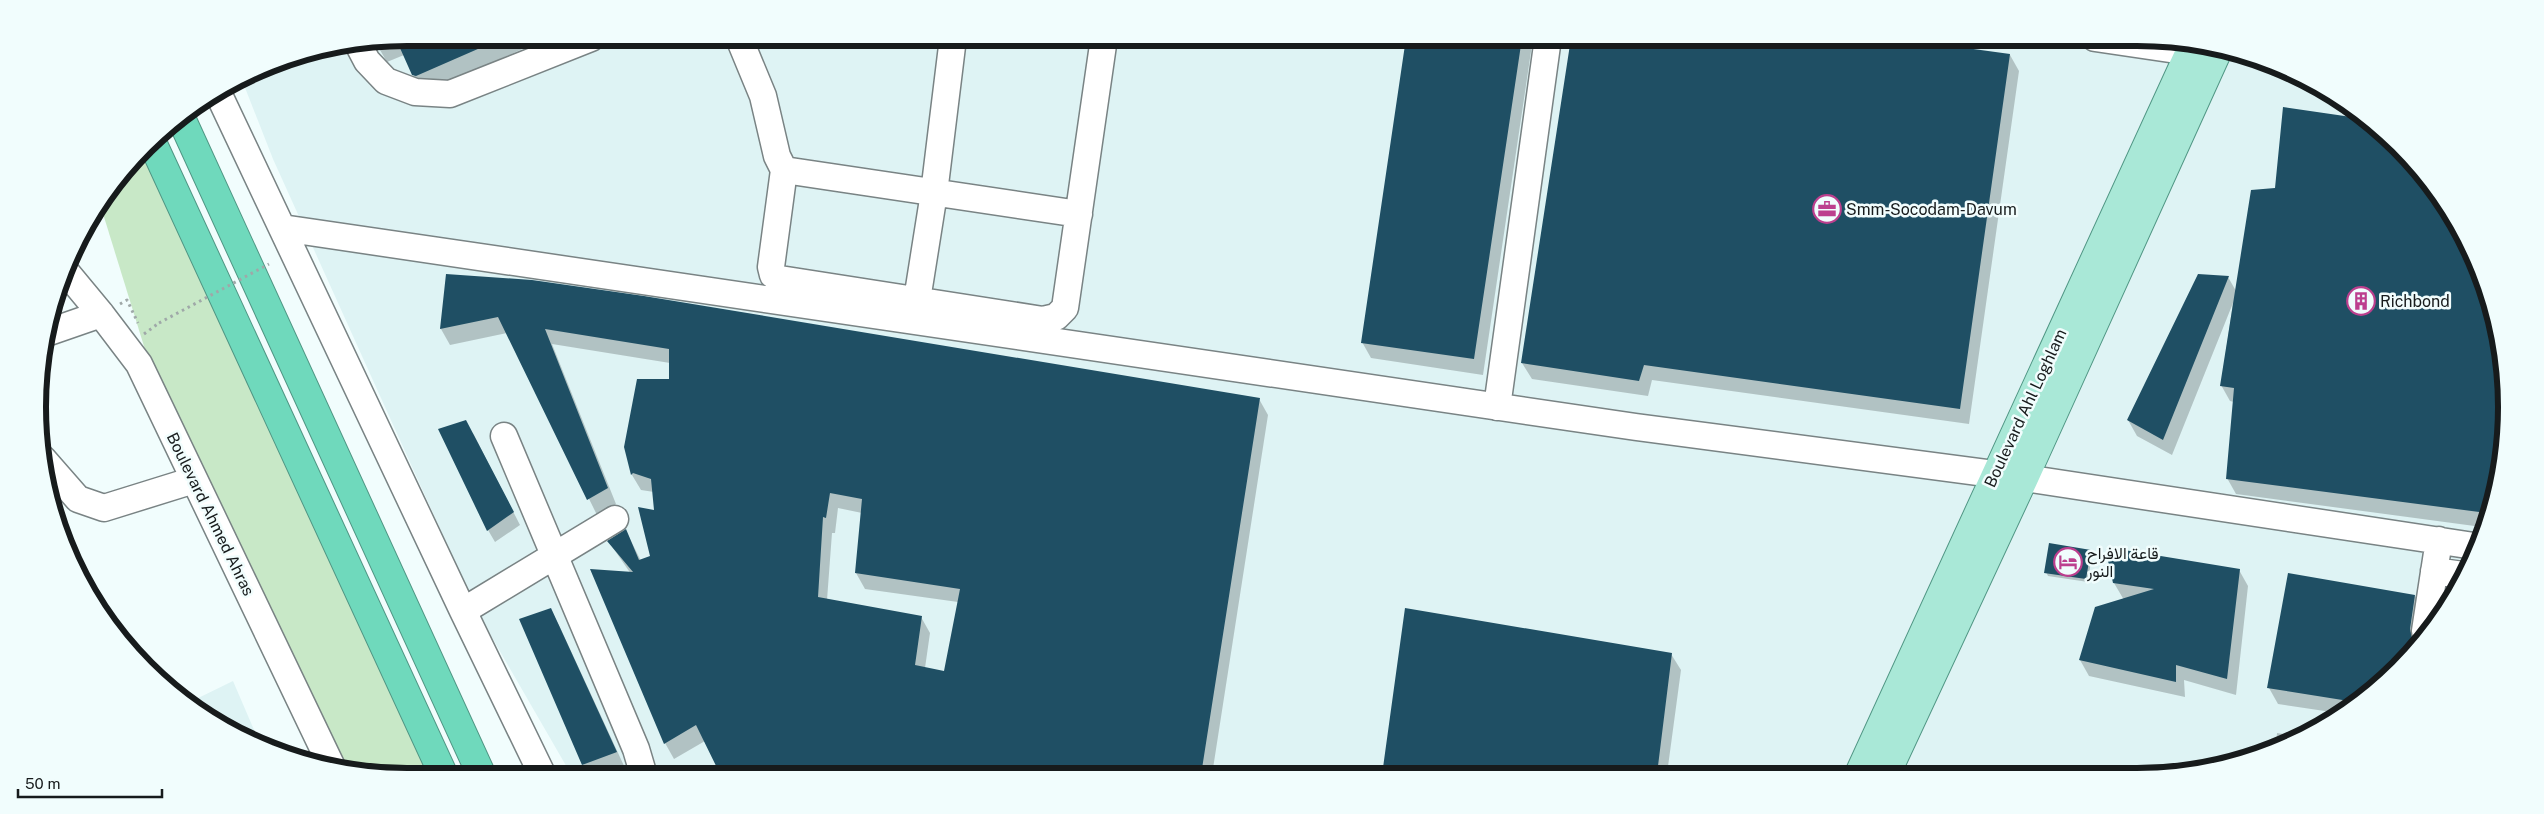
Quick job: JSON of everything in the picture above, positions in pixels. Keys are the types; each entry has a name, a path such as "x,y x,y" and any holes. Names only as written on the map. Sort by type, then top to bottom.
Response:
{"highway":[{"path":"184,124 478,768"},
{"path":"155,149 440,768"}],"main road":[{"name":"Boulevard Ahl Loghlam","path":"1888,768 1995,474 2191,50"},
{"name":"Boulevard Ahl Loghlam","path":"1862,768 2024,478 2216,55"}],"street":[{"path":"361,49 367,61 386,81 415,92 450,94 571,46"},
{"path":"742,46 763,96 777,156 784,170 771,267 773,275 780,280 1043,320 1056,318 1065,308 1103,46"},
{"path":"917,300 934,193 952,46"},
{"path":"1497,407 1547,46"},
{"path":"221,99 539,768"},
{"path":"784,170 1079,214"},
{"path":"282,228 1497,407 2024,478 2470,545"},
{"name":"Boulevard Ahmed Ahras","path":"71,277 102,314 139,364 329,759"},
{"path":"55,330 102,314"},
{"path":"504,436 636,749 642,768"},
{"path":"52,469 78,499 104,508 194,480"},
{"path":"463,611 615,519"},
{"path":"2426,622 2439,540"},
{"path":"2434,571 2457,574"}],"path":[{"path":"144,335 159,323 269,264"}],"shaded area":[{"path":"2137,46 2184,49 2253,65 2297,83 2357,121 2392,152 2423,187 2461,247 2479,291 2495,360 2498,407 2495,454 2479,523 2461,567 2423,627 2392,662 2357,693 2297,731 2253,749 2184,765 2137,768 567,768 479,615 273,159 244,85 291,65 337,53 383,47"},
{"path":"233,681 256,735 247,731 196,699"}],"green space":[{"path":"155,149 440,768 383,767 332,760 160,398 103,214 121,187"}],"building":[{"path":"399,46 485,46 416,76 412,75"},
{"path":"1405,46 1521,46 1474,359 1361,343"},
{"name":"Smm-Socodam-Davum","path":"1570,46 1952,46 2010,54 1960,409 1644,365 1639,381 1521,363"},
{"name":"Richbond","path":"2283,107 2351,117 2392,152 2423,187 2437,207 2461,247 2479,291 2495,360 2498,407 2497,431 2491,477 2482,512 2226,479 2234,388 2220,386 2251,190 2275,188"},
{"path":"446,274 532,280 644,296 1260,398 1202,768 717,768 696,725 664,744 590,569 633,572 607,541 626,529 639,560 650,556 638,507 654,510 651,479 633,473 631,475 624,447 637,379 669,379 669,349 545,329 608,488 587,500 498,317 440,329","holes":["830,493 862,499 855,573 960,589 944,671 915,665 922,616 818,597 823,517 826,518"]},
{"path":"2198,274 2229,276 2163,440 2127,420"},
{"path":"466,420 514,512 487,531 438,429"},
{"path":"2049,543 2091,550 2086,579 2044,573"},
{"path":"2118,549 2240,569 2227,679 2176,665 2176,682 2079,660 2095,607 2154,589 2113,583 2106,552 2116,554"},
{"path":"2288,573 2415,595 2410,629 2413,639 2375,678 2346,701 2267,688"},
{"path":"551,608 617,752 582,765 519,619"},
{"path":"1405,608 1672,653 1658,768 1383,768"}],"place":[{"name":"Smm-Socodam-Davum","path":"1827,209"},
{"name":"Richbond","path":"2361,301"},
{"name":"قاعة الافراح النور","path":"2068,562"}]}
